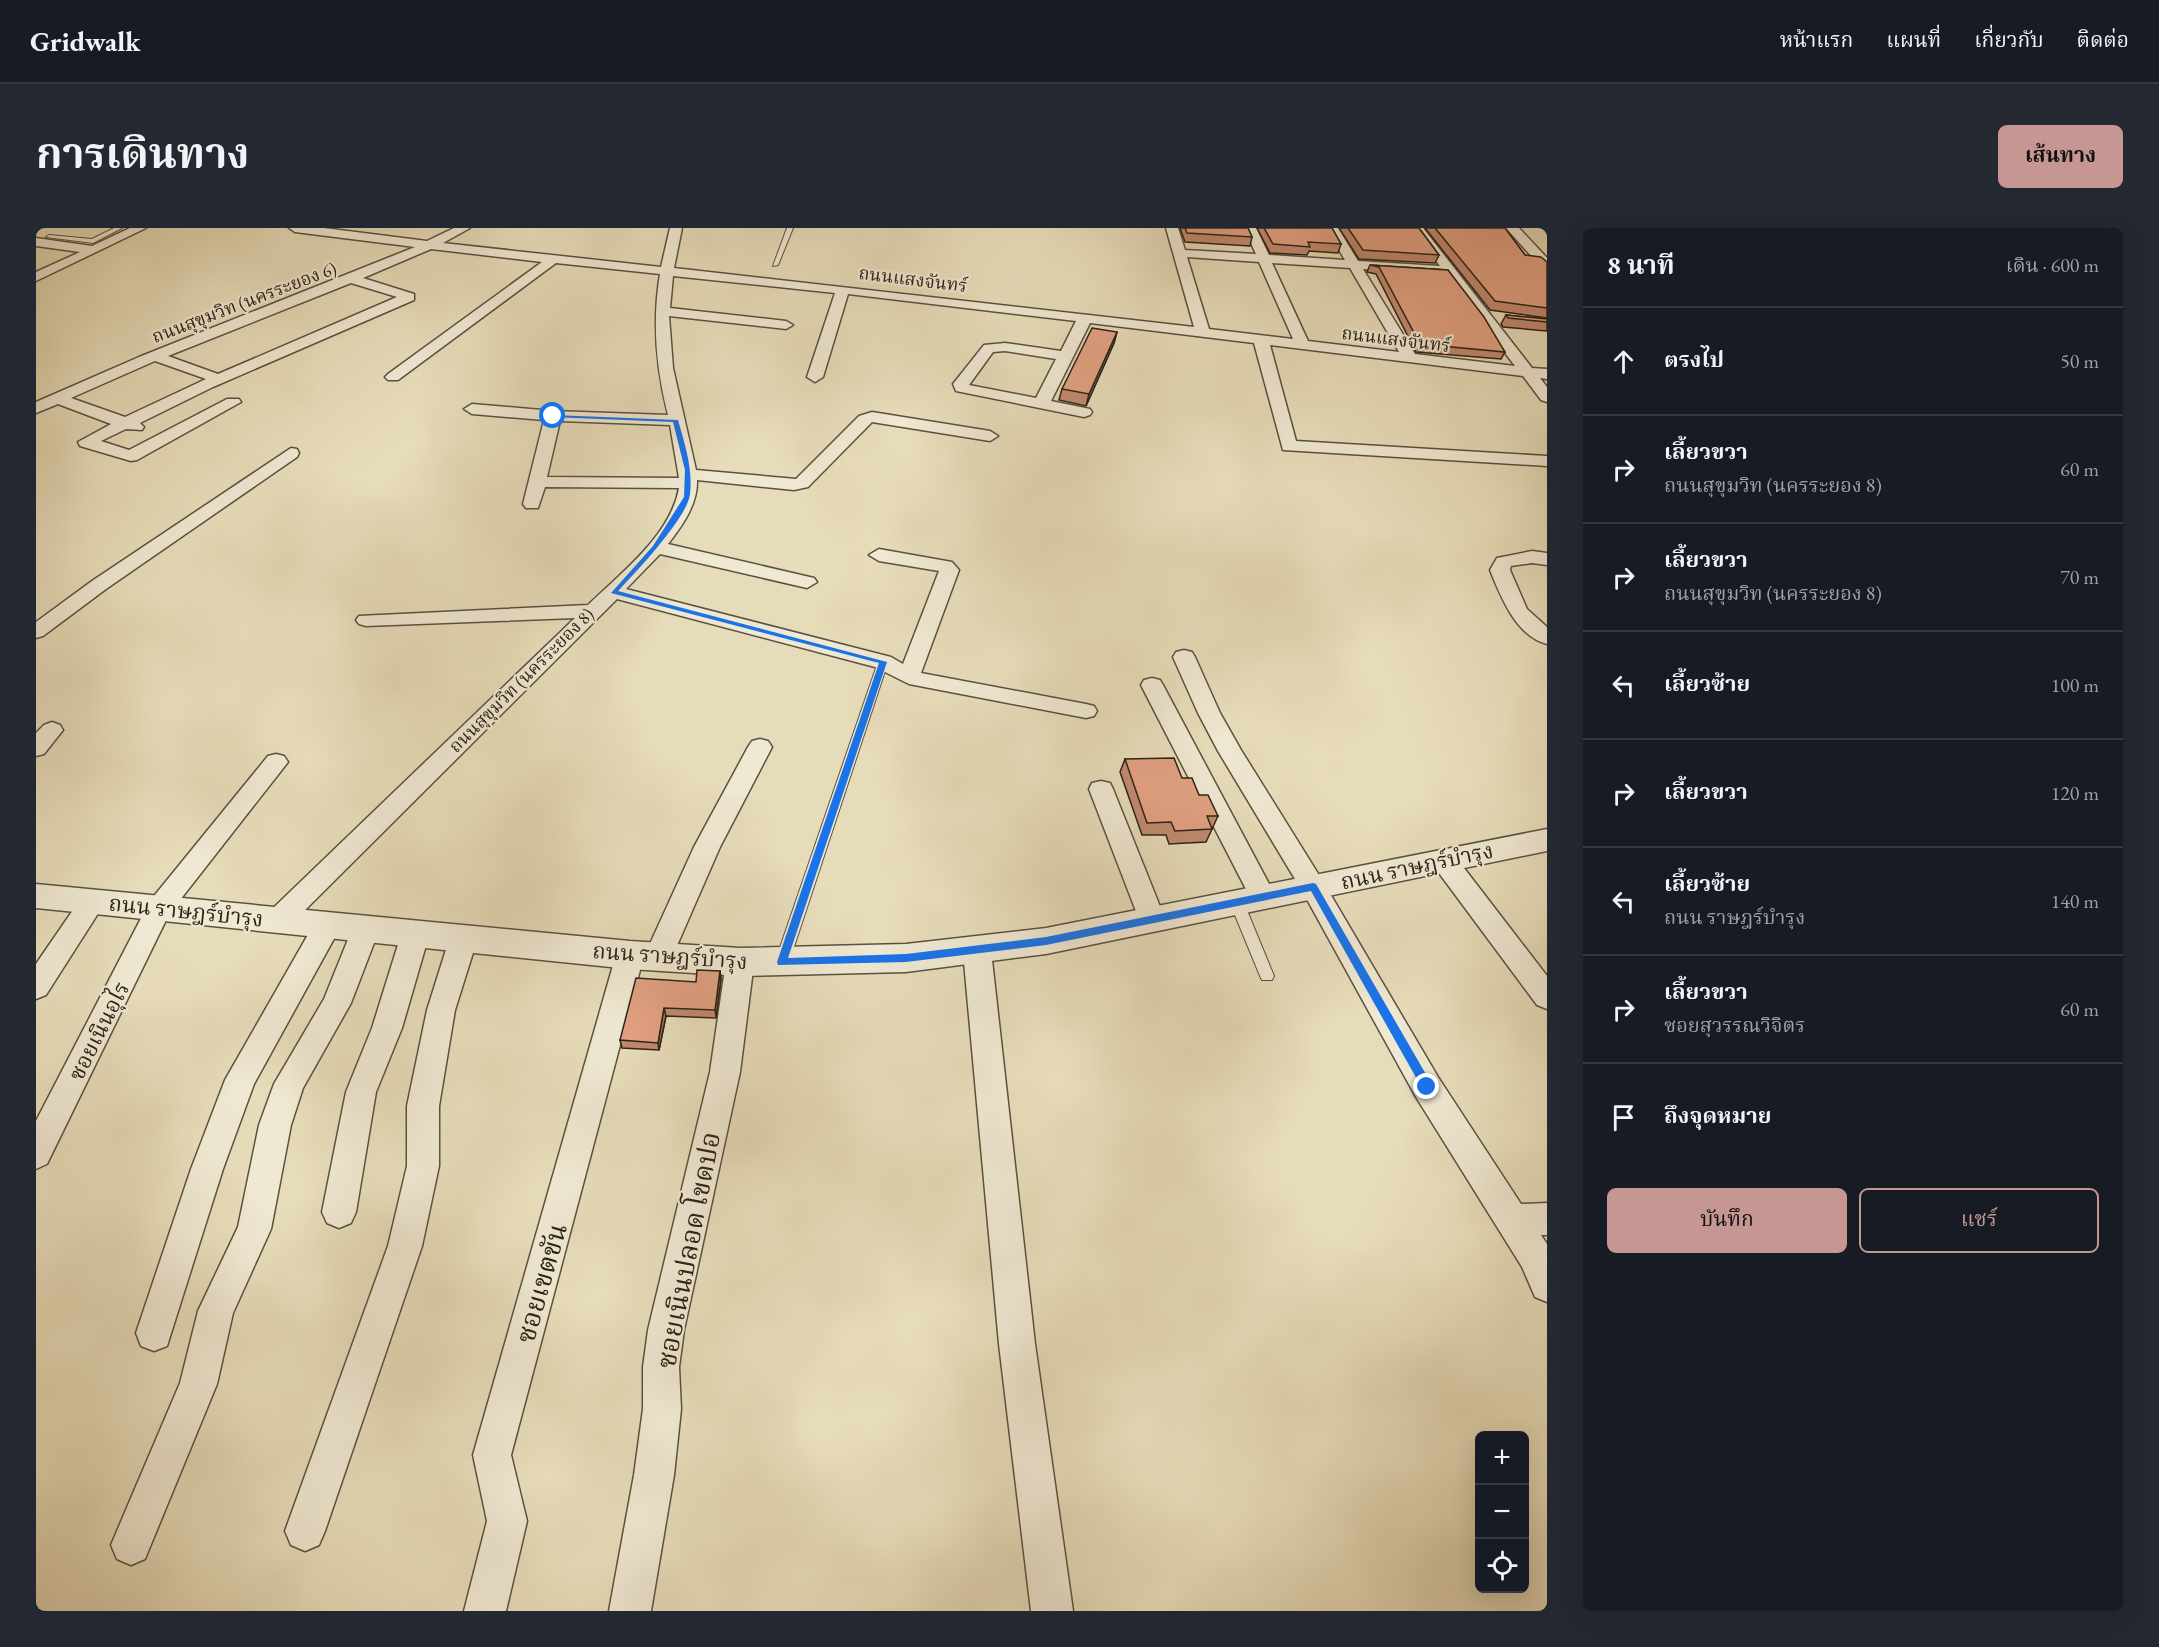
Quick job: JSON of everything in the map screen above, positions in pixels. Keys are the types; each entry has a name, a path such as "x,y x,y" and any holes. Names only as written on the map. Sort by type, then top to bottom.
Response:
{"street":[{"path":"36,277 140,228"},
{"name":"ถนนแสงจันทร์","path":"295,228 431,245 843,289 1547,374"},
{"path":"357,236 370,228"},
{"name":"ถนนสุขุมวิท (นครระยอง 6)","path":"36,408 155,356 352,279 464,228"},
{"path":"676,228 665,270 662,311 665,368 688,478"},
{"path":"1172,228 1203,333"},
{"path":"1250,228 1303,345"},
{"path":"1332,228 1412,358"},
{"path":"1417,228 1547,397"},
{"path":"1512,228 1547,265"},
{"path":"40,242 95,250"},
{"path":"1180,253 1450,271"},
{"path":"393,377 555,258"},
{"path":"232,402 131,456 86,442 159,406 409,297 352,279"},
{"path":"815,377 843,289"},
{"path":"662,311 786,325"},
{"path":"1485,316 1505,318"},
{"path":"1041,404 1085,318"},
{"path":"1261,340 1289,446 1547,461"},
{"path":"1065,356 1005,346 988,348 961,384 961,388 966,391 1084,412"},
{"path":"155,356 212,376"},
{"path":"58,399 166,437"},
{"path":"159,406 200,419"},
{"path":"472,409 553,416 675,420"},
{"path":"532,504 553,416"},
{"path":"538,482 688,478 794,485 802,483 865,419 872,417 990,436"},
{"path":"36,632 99,585 291,453"},
{"name":"ถนนสุขุมวิท (นครระยอง 8)","path":"278,920 591,611 613,592 655,547 687,497 688,478"},
{"path":"655,547 807,582"},
{"path":"879,555 945,566 949,570 909,677"},
{"path":"1547,559 1532,557 1504,561 1500,570 1518,612 1547,638"},
{"path":"613,592 883,662 909,677 1086,711"},
{"path":"366,620 591,611"},
{"path":"1184,657 1209,713 1230,752 1313,887 1427,1087 1535,1256 1547,1285"},
{"path":"1152,685 1250,900"},
{"path":"36,748 52,730"},
{"name":"ซอยเขตขัน","path":"485,1611 507,1521 492,1455 644,956 707,847 760,747"},
{"name":"ซอยเนินอุไร","path":"36,1154 159,908 276,762"},
{"path":"1101,789 1152,919"},
{"name":"ถนน ราษฎร์บำรุง","path":"36,896 463,940 644,956 741,962 906,958 1046,941 1546,843"},
{"path":"1445,862 1547,997"},
{"path":"36,987 93,901"},
{"path":"154,1333 207,1169 240,1080 327,926"},
{"path":"131,1545 198,1384 216,1311 254,1229 275,1125 289,1084 337,1003 365,930"},
{"path":"339,1212 361,1092 387,1028 415,935"},
{"path":"305,1531 405,1246 423,1166 423,1106 439,1020 463,940"},
{"path":"977,951 1017,1344 1052,1611"},
{"name":"ซอยเนินปลอด โขดปอ","path":"630,1611 654,1476 662,1409 661,1367 666,1330 725,1072 741,962"},
{"path":"1512,1221 1547,1220"}],"lane":[{"path":"40,242 93,241 119,228"},
{"path":"775,265 790,228"},
{"path":"782,962 883,662"},
{"path":"1250,900 1267,976"}],"building":[{"path":"1185,228 1248,228 1252,237 1187,233"},
{"path":"1264,228 1332,228 1341,244 1308,242 1310,247 1273,244"},
{"path":"1348,228 1419,228 1439,255 1363,250"},
{"path":"1435,228 1505,228 1525,255 1541,257 1547,262 1547,308 1495,301"},
{"path":"1370,265 1448,270 1484,317 1505,352 1420,344 1379,267"},
{"path":"1506,315 1547,319 1547,322 1508,318"},
{"path":"1092,328 1117,332 1089,394 1062,389"},
{"path":"1174,758 1182,778 1192,778 1199,795 1208,795 1218,816 1207,816 1212,829 1175,831 1171,822 1147,823 1125,759"},
{"path":"697,970 720,971 715,1010 664,1008 658,1043 620,1040 636,978 696,982"}],"route":[{"path":"553,416 675,420 688,470 687,497 655,547 613,592 883,662 782,962 906,958 977,951 1046,941 1313,887 1427,1087"}]}
